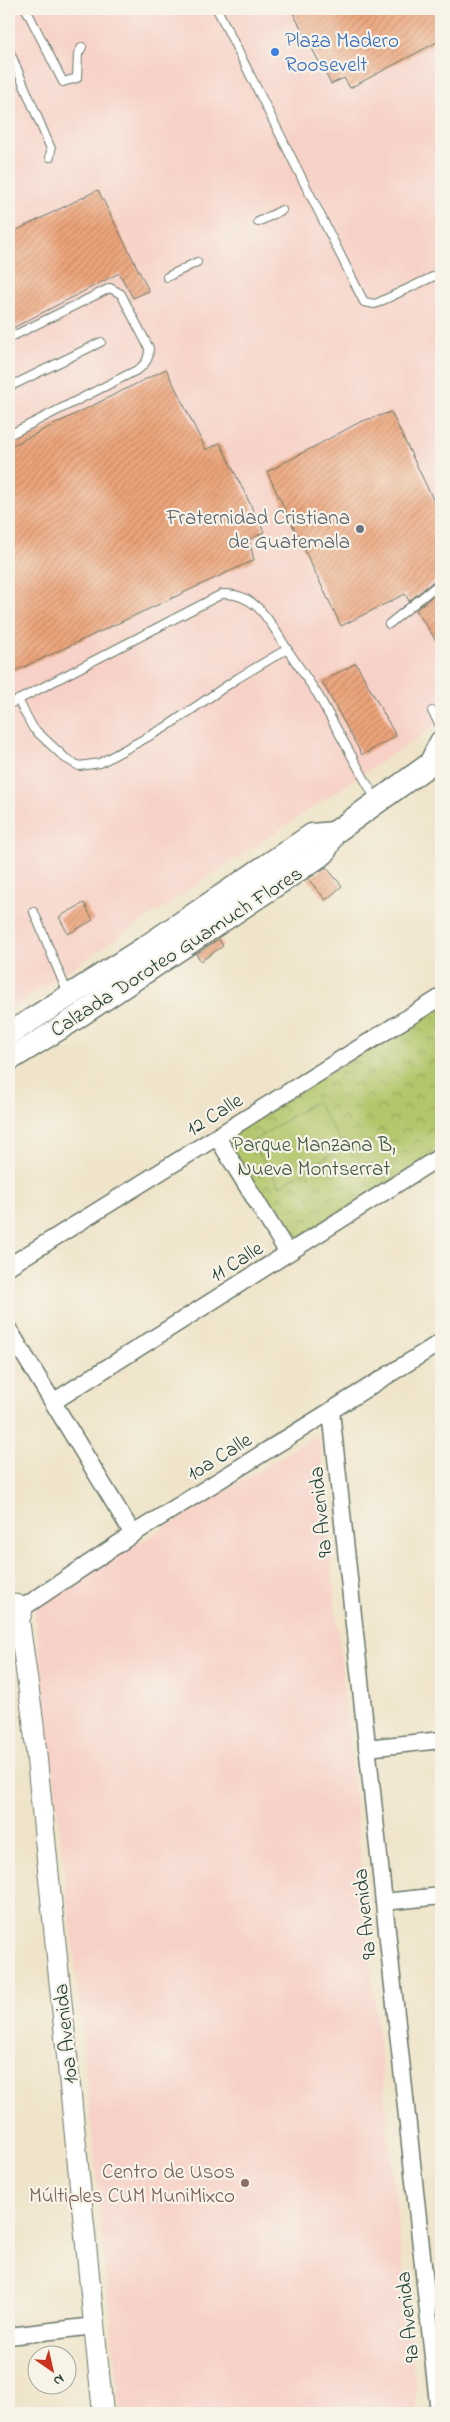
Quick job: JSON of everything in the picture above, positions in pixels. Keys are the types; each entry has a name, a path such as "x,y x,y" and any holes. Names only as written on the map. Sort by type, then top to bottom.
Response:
{"main road":[{"name":"Calzada Doroteo Guamuch Flores","path":"9,1060 92,1008 324,853 334,833 377,802 436,764 441,742"},
{"name":"Calzada Doroteo Guamuch Flores","path":"9,1034 144,948 312,835 334,833"}],"street":[{"name":"12 Calle","path":"9,1266 441,997"},
{"path":"217,1137 288,1253"},
{"name":"11 Calle","path":"53,1402 441,1156"},
{"path":"9,1330 133,1534"},
{"name":"10a Calle","path":"12,1612 133,1534 441,1342"},
{"name":"9a Avenida","path":"331,1411 439,2413"},
{"name":"10a Avenida","path":"12,1612 24,1655 33,1720 103,2413"},
{"path":"367,1748 441,1740"},
{"path":"384,1902 441,1896"},
{"path":"9,2336 94,2326"}],"lane":[{"path":"26,9 63,82 77,78 78,54 82,47"},
{"path":"217,9 364,302 375,304 441,273"},
{"path":"9,50 50,149 50,157"},
{"path":"258,222 282,210"},
{"path":"167,278 197,262"},
{"path":"9,338 110,288 121,294 149,348 149,356 146,363 139,369 9,435"},
{"path":"9,387 101,342"},
{"path":"388,624 440,583"},
{"path":"9,704 222,594 235,593 264,612 318,694 377,802"},
{"path":"18,700 33,728 65,758 79,766 100,763 166,727 238,678 287,649"},
{"path":"432,712 441,727"},
{"path":"34,912 69,996"}],"shaded area":[{"path":"9,9 441,9 441,722 9,1010"},
{"path":"319,1434 366,1920 418,2413 120,2413 74,1953 34,1607"}],"green space":[{"name":"Parque Manzana B, Nueva Montserrat","path":"441,1004 441,1149 289,1246 224,1139"},
{"path":"316,1101 344,1146 280,1186 251,1142"}],"building":[{"path":"301,9 441,9 441,40 350,88 344,78 331,84 293,13"},
{"path":"98,190 149,291 133,298 119,273 9,330 9,234"},
{"path":"166,369 206,450 220,443 264,532 249,540 254,560 9,674 9,447"},
{"path":"391,412 441,516 441,578 436,579 409,601 405,594 341,626 267,472 360,422"},
{"path":"441,589 441,648 416,610"},
{"path":"356,663 396,736 362,755 322,682"},
{"path":"326,867 342,886 326,900 308,879"},
{"path":"84,903 93,920 68,934 59,917"},
{"path":"219,939 223,946 201,961 196,954"}],"place":[{"name":"Plaza Madero Roosevelt","path":"275,52"},
{"name":"Fraternidad Cristiana de Guatemala","path":"360,529"},
{"name":"Centro de Usos Múltiples CUM MuniMixco","path":"245,2183"}]}
